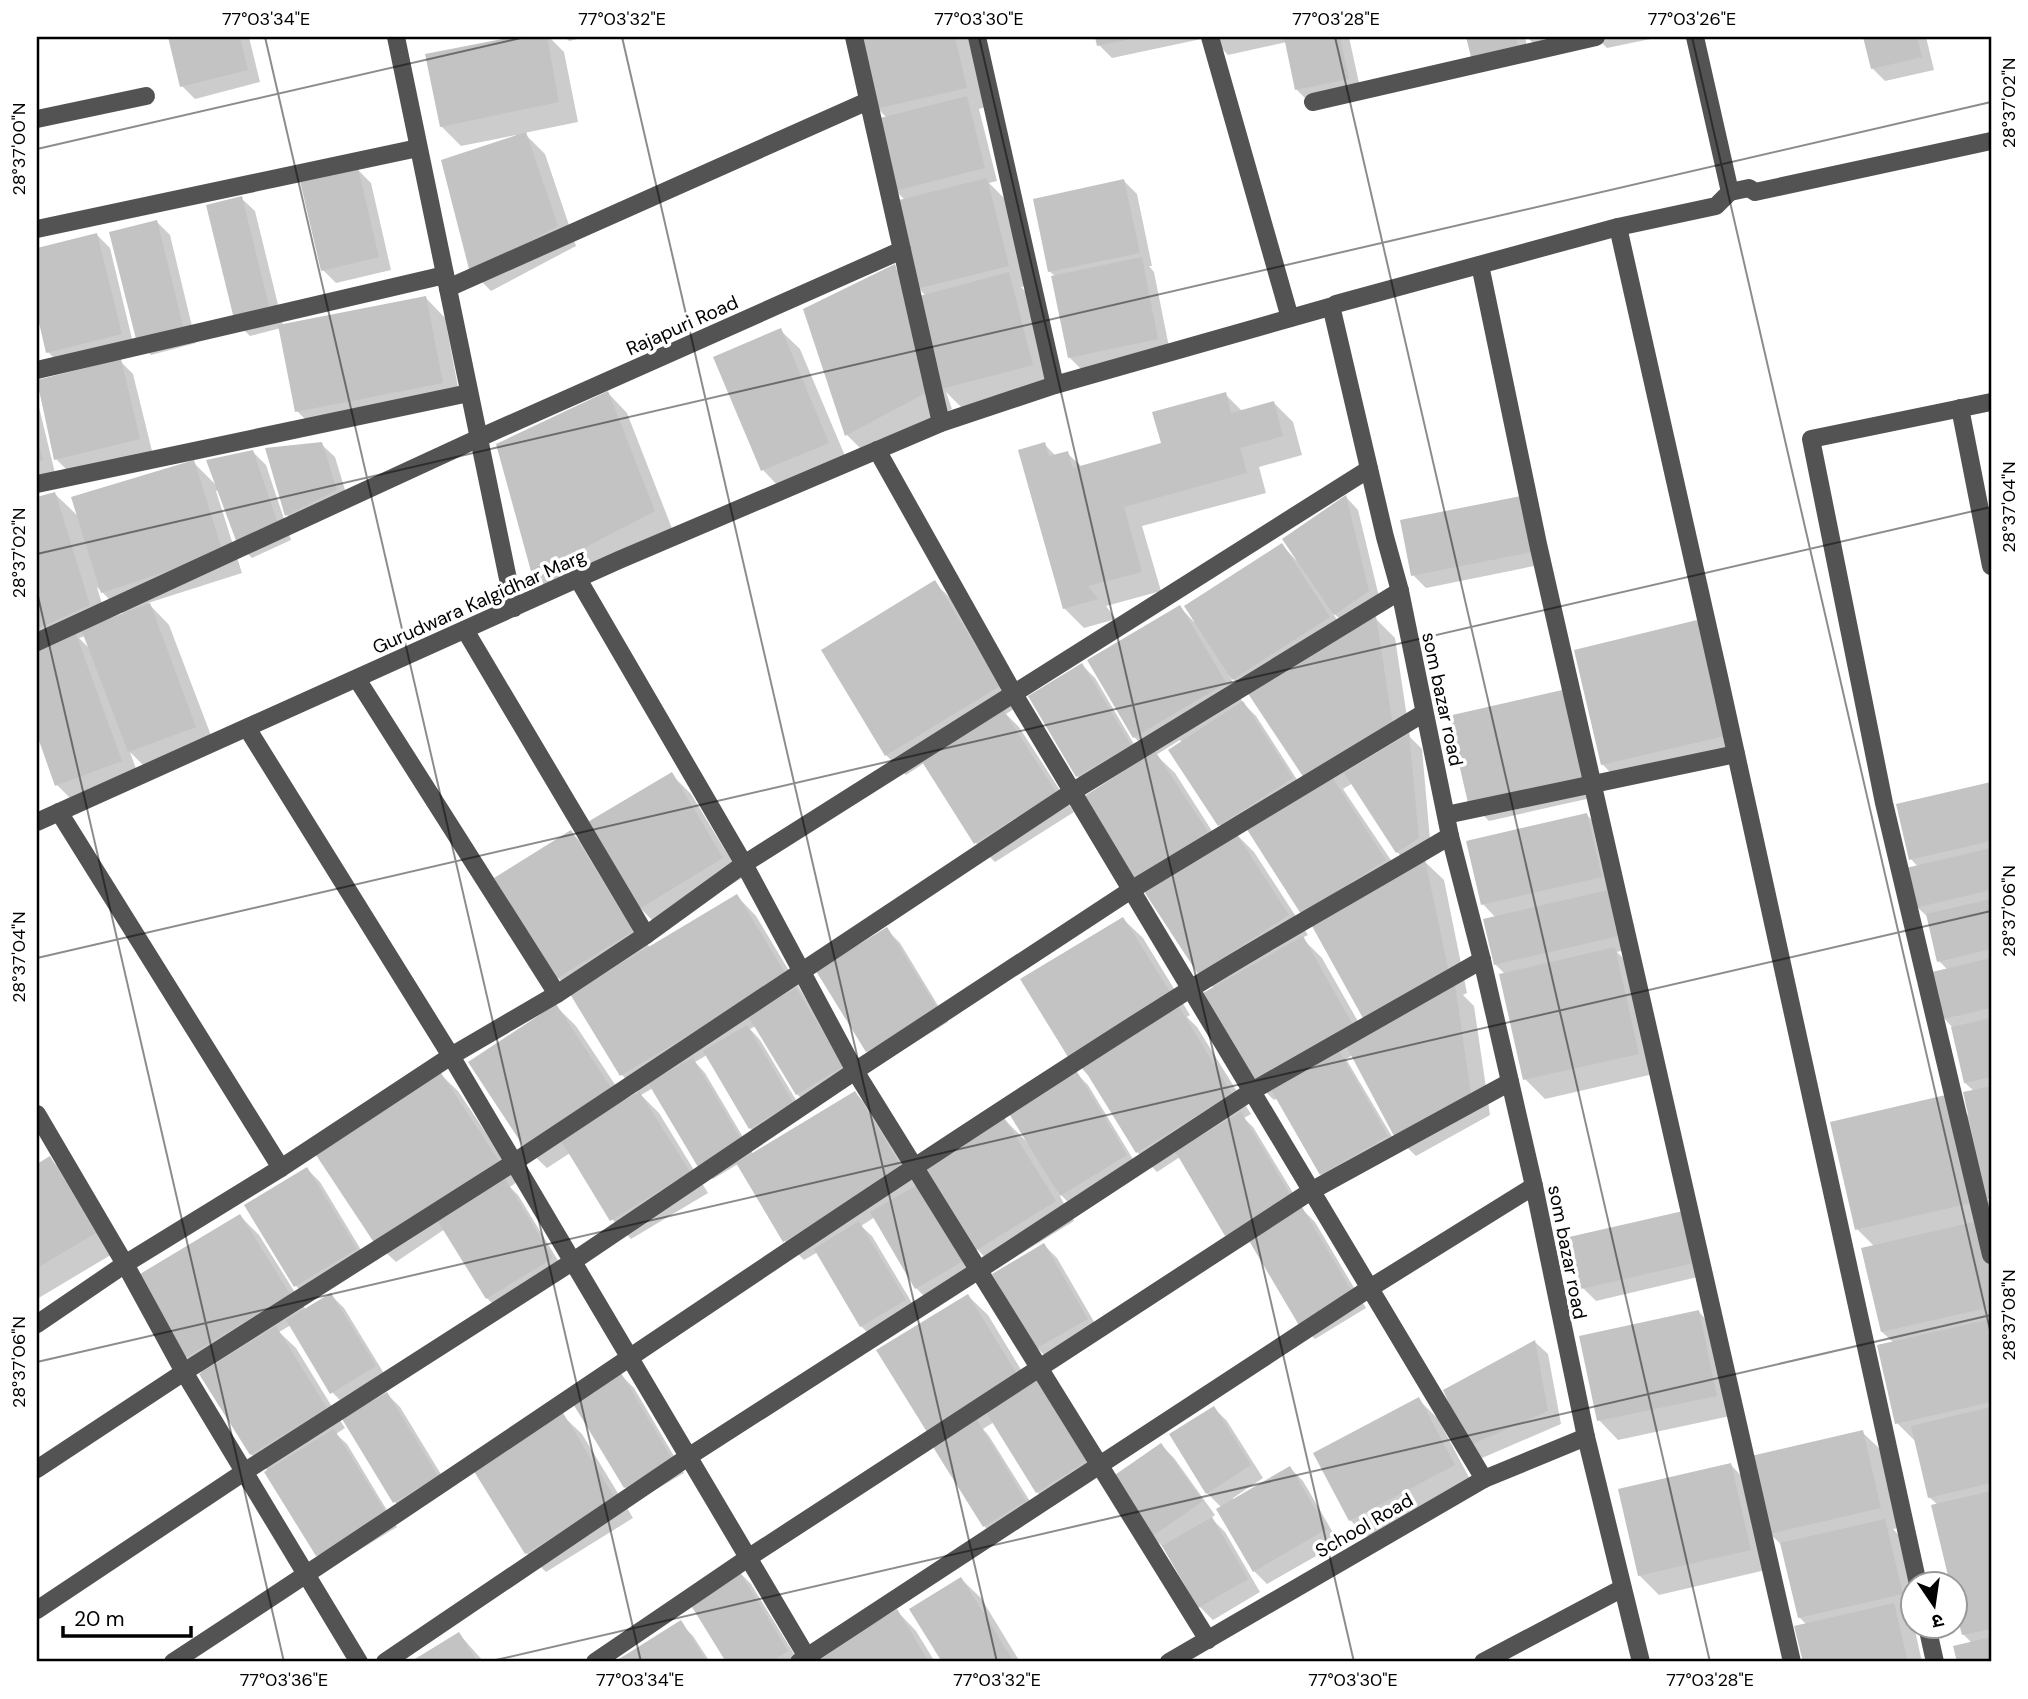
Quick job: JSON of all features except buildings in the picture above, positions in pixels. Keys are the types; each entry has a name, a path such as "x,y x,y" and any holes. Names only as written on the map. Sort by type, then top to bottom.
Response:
{"street":[{"path":"396,37 514,608"},
{"path":"854,37 941,423"},
{"path":"977,37 1055,384"},
{"path":"1210,37 1290,318"},
{"path":"1313,102 1597,37"},
{"path":"1695,37 1730,192"},
{"path":"37,119 146,96"},
{"path":"37,370 446,282 868,101"},
{"path":"1333,306 1618,227 1716,206 1730,192 1749,188 1755,192 1991,141"},
{"path":"37,229 418,148"},
{"path":"1618,227 1915,1570"},
{"name":"Rajapuri Road","path":"37,642 479,438 902,250"},
{"path":"1480,265 1538,544 1792,1662"},
{"name":"Gurudwara Kalgidhar Marg","path":"37,822 578,579 941,423 1055,384 1333,306"},
{"name":"som bazar road","path":"1333,306 1369,469 1400,591 1450,836 1482,960 1534,1186 1586,1437 1641,1662"},
{"path":"37,484 469,393"},
{"path":"1991,402 1811,439 1884,803 1991,1255"},
{"path":"1960,408 1991,566"},
{"path":"877,450 1014,694 1484,1479"},
{"path":"37,1324 125,1264 281,1168 451,1056 557,994 646,935 744,864 1369,469"},
{"path":"578,579 744,864 855,1071 1208,1640"},
{"path":"37,1469 184,1372 513,1163 1072,792 1400,591"},
{"path":"465,630 646,935"},
{"path":"357,679 557,994"},
{"path":"37,1610 244,1472 572,1262 855,1071 1132,890 1424,713"},
{"path":"247,728 451,1056 748,1558 803,1660 1370,1287 1534,1186"},
{"path":"1446,815 1736,754"},
{"path":"60,812 281,1168"},
{"path":"173,1662 914,1166 1190,989 1450,836"},
{"path":"385,1662 688,1457 1252,1091 1482,960"},
{"path":"595,1662 1038,1367 1311,1191 1510,1082"},
{"path":"37,1114 125,1264 184,1372 359,1662"},
{"name":"School Road","path":"1169,1662 1484,1479 1586,1437"},
{"path":"1483,1662 1622,1589"},
{"path":"1930,1640 1935,1662"}]}
